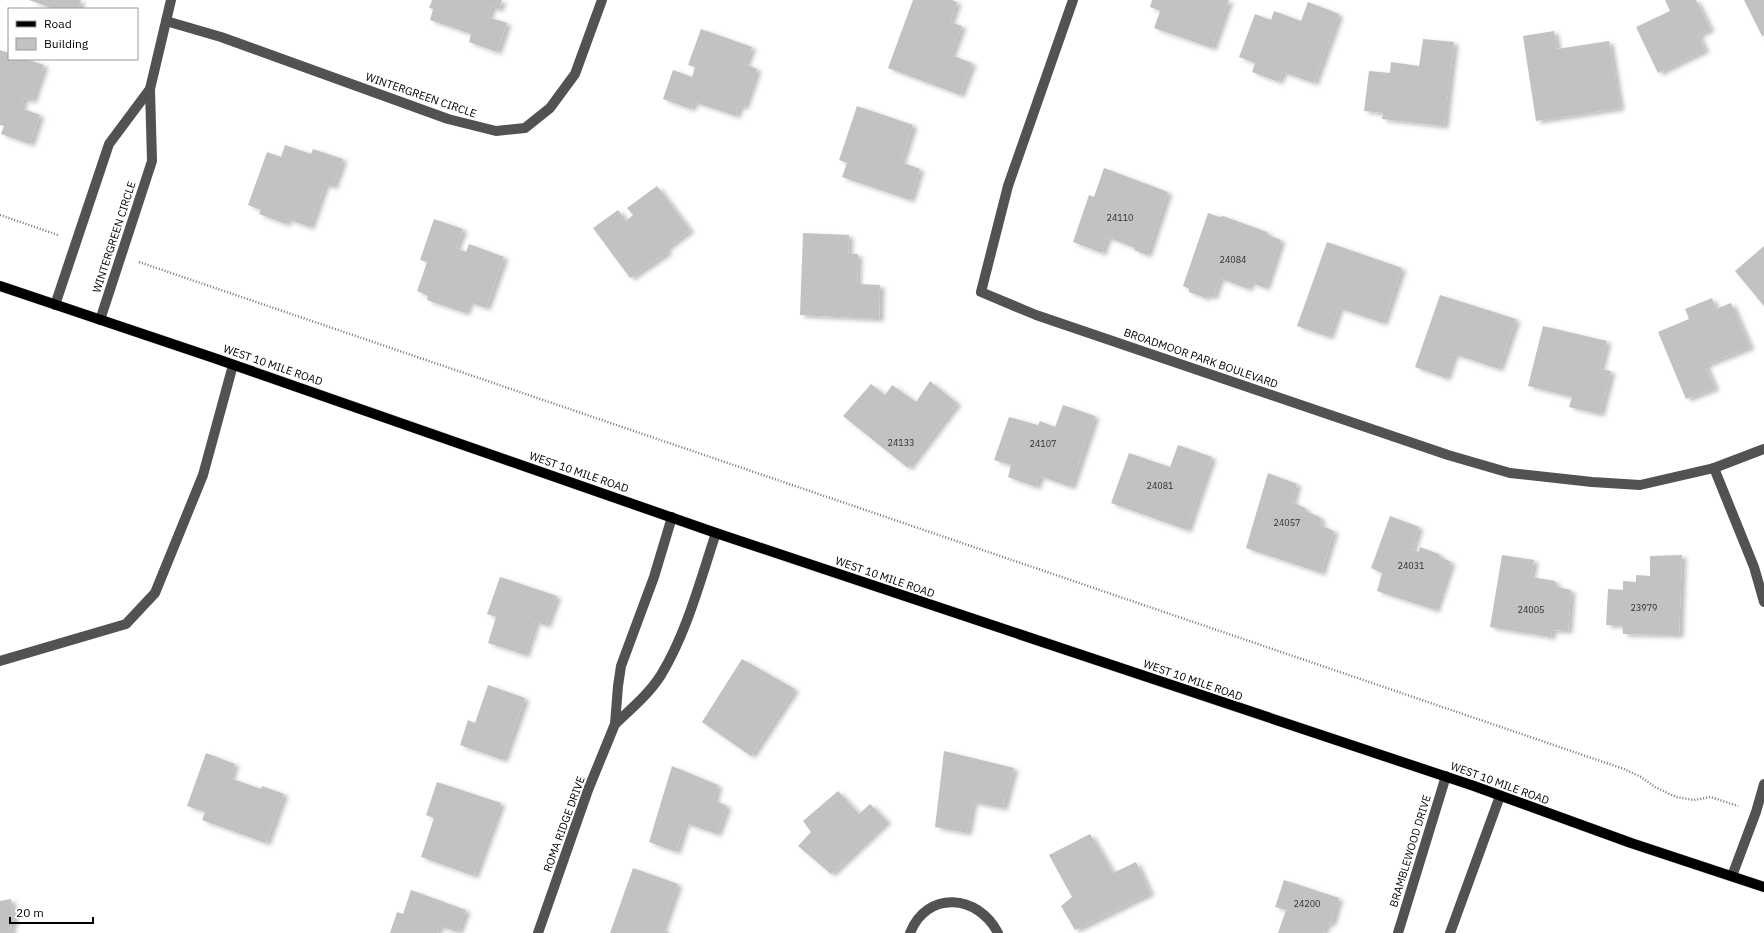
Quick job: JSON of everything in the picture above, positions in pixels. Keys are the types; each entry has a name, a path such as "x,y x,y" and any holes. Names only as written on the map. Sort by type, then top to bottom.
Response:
{"main road":[{"name":"WEST 10 MILE ROAD","path":"0,286 233,365 716,533 1446,776 1631,843 1764,887"}],"street":[{"name":"WINTERGREEN CIRCLE","path":"100,320 152,161 150,89 171,0"},
{"name":"WINTERGREEN CIRCLE","path":"166,22 221,38 448,119 496,131 525,128 550,108 574,74 602,0"},
{"name":"BROADMOOR PARK BOULEVARD","path":"1073,0 1008,186 981,292 1044,318 1448,455 1510,473 1592,482 1640,485 1714,468 1762,450 1764,460"},
{"name":"WINTERGREEN CIRCLE","path":"55,305 109,144 150,89"},
{"path":"0,661 126,624 155,594 203,475 233,365"},
{"path":"1714,468 1754,567 1764,602"},
{"name":"ROMA RIDGE DRIVE","path":"538,933 588,790 615,724 621,666 654,577 672,517"},
{"name":"ROMA RIDGE DRIVE","path":"615,724 641,699 660,676 680,638 716,533"},
{"name":"BRAMBLEWOOD DRIVE","path":"1398,933 1446,776"},
{"path":"1732,876 1756,812 1764,784"},
{"path":"1450,933 1500,796"},
{"path":"910,933 913,926 922,914 935,906 950,902 966,903 980,910 992,921 998,933"}],"path":[{"path":"0,215 77,240"},
{"path":"120,256 1624,769 1676,797 1694,800 1711,797 1756,812"}],"building":[{"path":"29,0 81,0 78,8 51,8"},
{"path":"432,0 502,0 499,9 492,7 488,17 507,23 497,52 469,42 471,34 430,20 433,9 429,8"},
{"path":"913,0 952,0 957,2 950,22 962,26 951,55 972,63 960,95 888,68"},
{"path":"1152,0 1229,0 1212,48 1154,28 1160,11 1150,7"},
{"path":"1665,0 1696,0 1710,29 1698,35 1705,50 1658,73 1636,27 1670,11"},
{"path":"1744,0 1764,0 1764,35 1762,36"},
{"path":"1308,2 1339,14 1314,83 1282,72 1279,82 1252,72 1255,63 1239,57 1255,14 1271,20 1274,11 1301,21"},
{"path":"701,29 752,47 745,64 757,69 744,107 739,106 736,116 694,102 691,109 663,99 673,70 692,77 695,67 688,65"},
{"path":"1554,31 1557,49 1609,41 1620,108 1536,121 1523,36"},
{"path":"1423,39 1454,42 1444,126 1382,119 1383,113 1364,111 1369,71 1390,73 1391,62 1419,66"},
{"path":"0,50 8,53 8,60 29,60 44,65 32,101 24,98 21,108 40,115 30,144 1,134 4,126 0,125"},
{"path":"857,106 913,125 901,162 920,169 910,200 842,177 847,163 839,160"},
{"path":"285,145 311,154 313,149 343,159 333,187 325,184 310,227 287,219 286,224 259,214 261,210 248,205 267,152 281,157"},
{"path":"1104,168 1168,192 1147,255 1134,250 1135,248 1107,237 1102,253 1073,242 1089,195 1094,197"},
{"path":"657,186 690,230 665,249 668,252 630,278 593,228 618,210 626,221 633,215 627,208"},
{"path":"1208,213 1219,217 1223,216 1267,232 1268,235 1281,240 1265,288 1250,282 1248,289 1220,278 1213,297 1207,295 1206,298 1189,292 1189,289 1183,286"},
{"path":"434,219 463,229 456,248 466,252 469,244 504,257 486,308 469,302 465,313 427,300 428,296 417,291 427,262 420,260"},
{"path":"803,233 849,235 848,254 858,254 857,284 880,285 879,319 800,315"},
{"path":"1327,242 1402,268 1383,323 1339,308 1329,337 1297,326"},
{"path":"1764,246 1764,306 1735,271"},
{"path":"1440,295 1516,319 1499,369 1454,354 1446,378 1415,367"},
{"path":"1712,298 1716,309 1731,303 1750,347 1705,365 1715,388 1686,399 1658,332 1689,319 1685,309"},
{"path":"1543,326 1607,341 1600,369 1611,371 1600,414 1569,407 1572,397 1528,386"},
{"path":"930,381 957,403 908,468 843,416 871,384 885,395 892,385 916,402"},
{"path":"1063,405 1095,416 1071,487 1040,476 1036,487 1008,477 1011,465 994,460 1009,417 1038,425 1040,421 1055,427"},
{"path":"1178,445 1212,457 1187,530 1111,503 1129,453 1170,467"},
{"path":"1268,473 1297,484 1292,502 1305,508 1307,512 1318,516 1321,519 1320,525 1334,531 1321,573 1246,548"},
{"path":"1390,516 1419,527 1412,549 1419,552 1420,547 1439,554 1440,557 1451,562 1435,610 1377,591 1382,573 1371,568"},
{"path":"1502,555 1534,560 1531,577 1555,581 1557,587 1571,590 1568,631 1552,630 1551,637 1490,627"},
{"path":"1682,555 1679,635 1623,634 1622,625 1606,625 1608,589 1623,590 1623,581 1636,582 1636,575 1650,576 1650,556"},
{"path":"500,577 557,596 546,626 536,621 525,655 488,643 496,617 487,614"},
{"path":"742,659 795,689 751,756 702,722"},
{"path":"488,685 525,698 503,760 460,745 468,720 475,723"},
{"path":"944,751 1014,768 1003,808 973,802 967,833 935,827"},
{"path":"206,753 235,764 230,778 261,789 262,786 284,794 266,843 202,820 205,812 187,806"},
{"path":"672,766 718,785 714,800 727,806 717,834 685,823 676,852 649,842"},
{"path":"437,782 501,803 474,876 421,857 434,818 426,815"},
{"path":"838,791 859,814 870,804 887,821 831,874 798,846 811,832 803,821"},
{"path":"1090,834 1113,873 1136,862 1150,893 1075,930 1061,906 1072,897 1049,855"},
{"path":"633,868 678,884 662,930 670,933 610,933"},
{"path":"1284,880 1339,898 1331,924 1327,923 1323,933 1278,933 1286,910 1275,907"},
{"path":"411,890 466,910 458,932 439,926 437,933 390,933 397,912 403,914"},
{"path":"11,899 14,924 11,924 12,933 0,933 0,901"}]}
